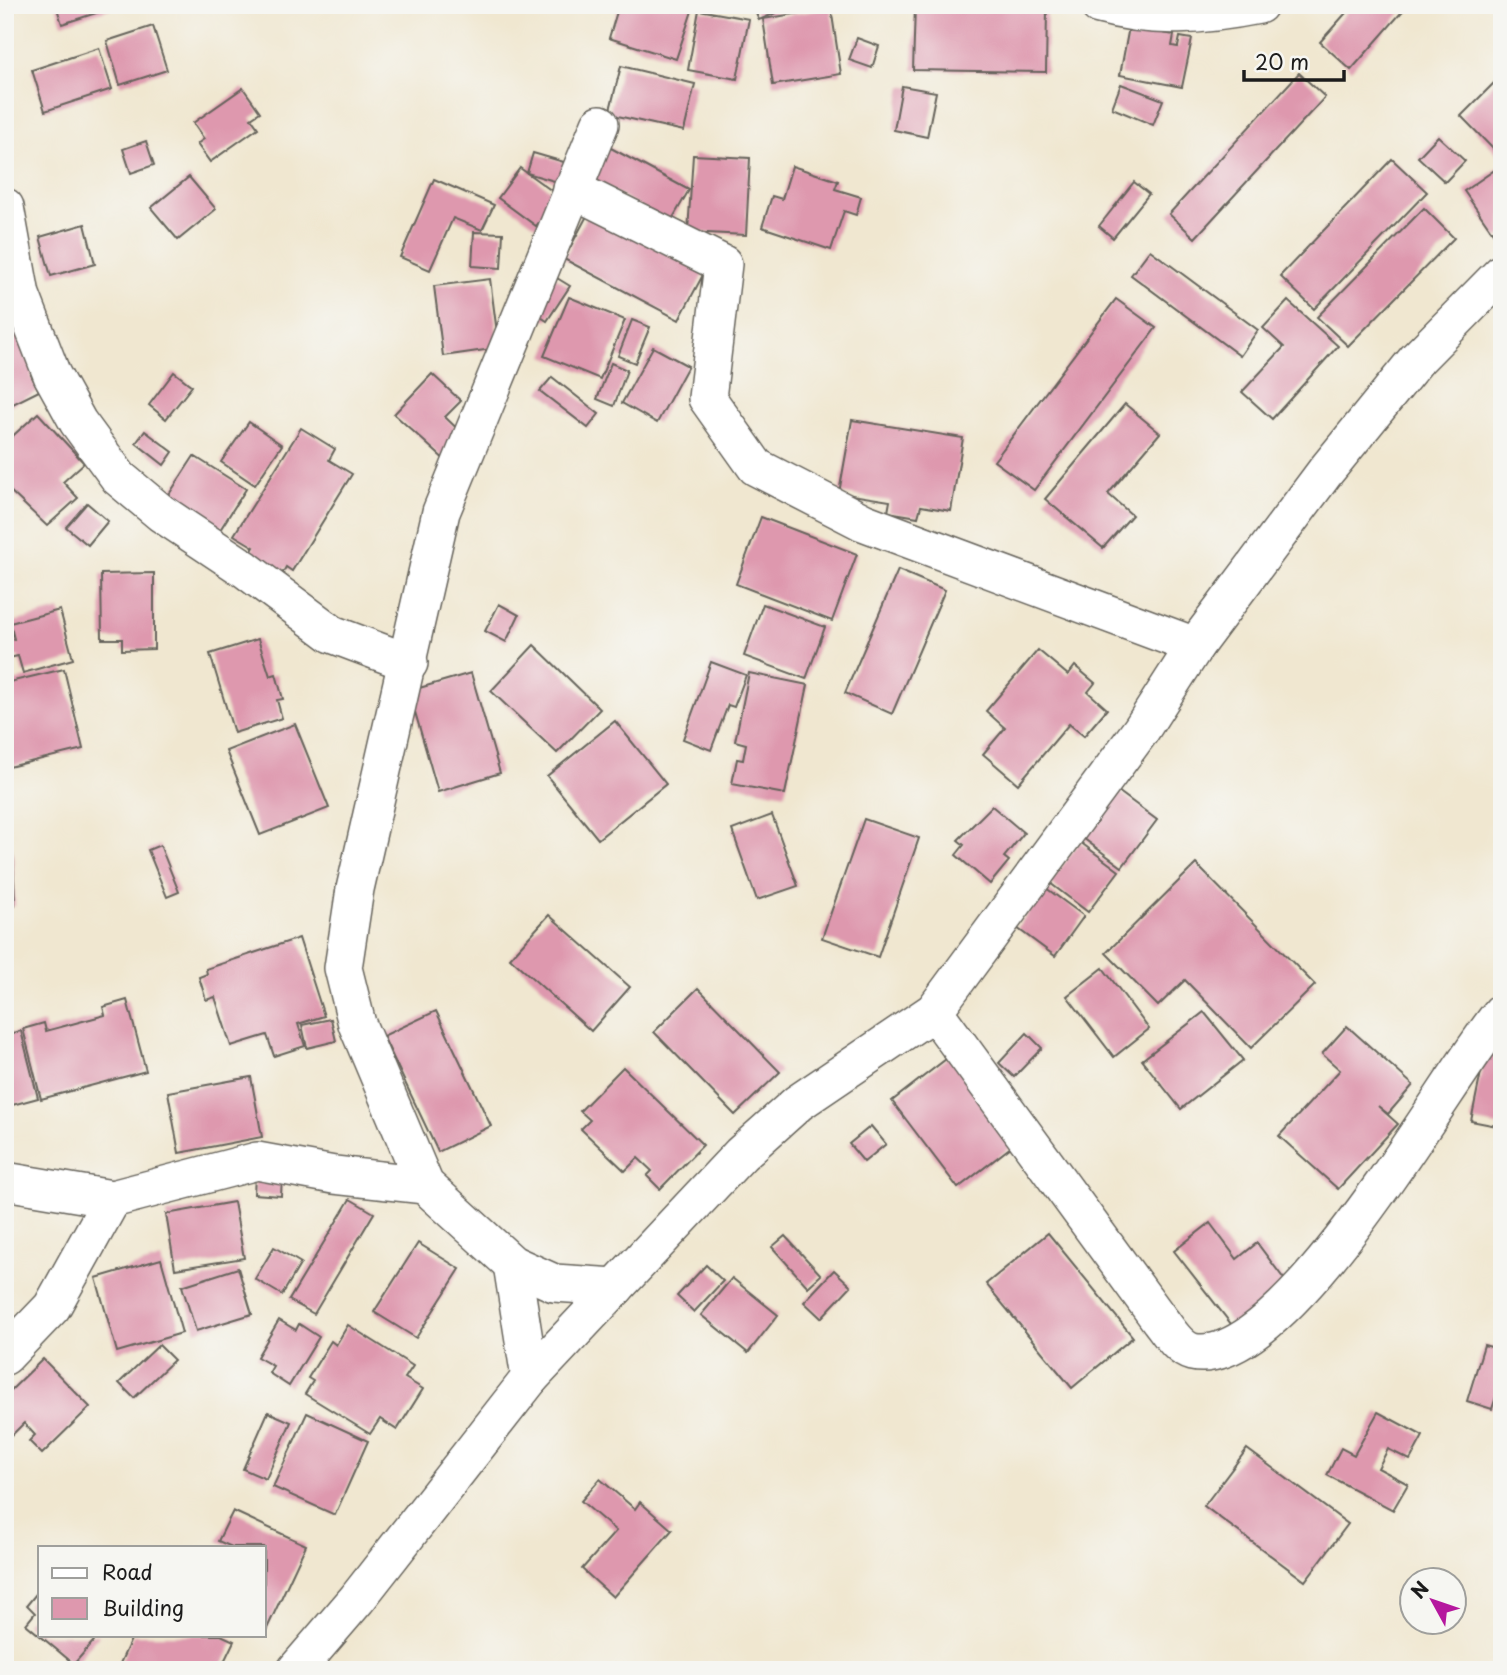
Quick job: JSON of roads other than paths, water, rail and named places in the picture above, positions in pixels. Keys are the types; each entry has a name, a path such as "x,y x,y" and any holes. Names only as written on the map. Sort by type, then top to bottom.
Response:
{"street":[{"path":"1099,5 1129,13 1172,17 1259,5"},
{"path":"600,124 442,512 355,889 343,968 357,1024 425,1185 512,1264 554,1283 616,1287"},
{"path":"572,189 723,264 707,398 756,467 863,522 1195,646"},
{"path":"5,207 21,295 52,374 78,422 119,478 161,513 245,569 332,634 409,663"},
{"path":"296,1670 358,1599 530,1378 741,1154 798,1103 934,1011 1141,730 1195,646 1325,471 1417,359 1502,273"},
{"path":"934,1011 1159,1319 1184,1348 1208,1353 1240,1340 1285,1304 1346,1237 1428,1123 1481,1037 1502,1012"},
{"path":"5,1181 112,1199 257,1161 334,1175 425,1185"},
{"path":"5,1356 52,1307 112,1199"},
{"path":"512,1264 530,1378"}]}
